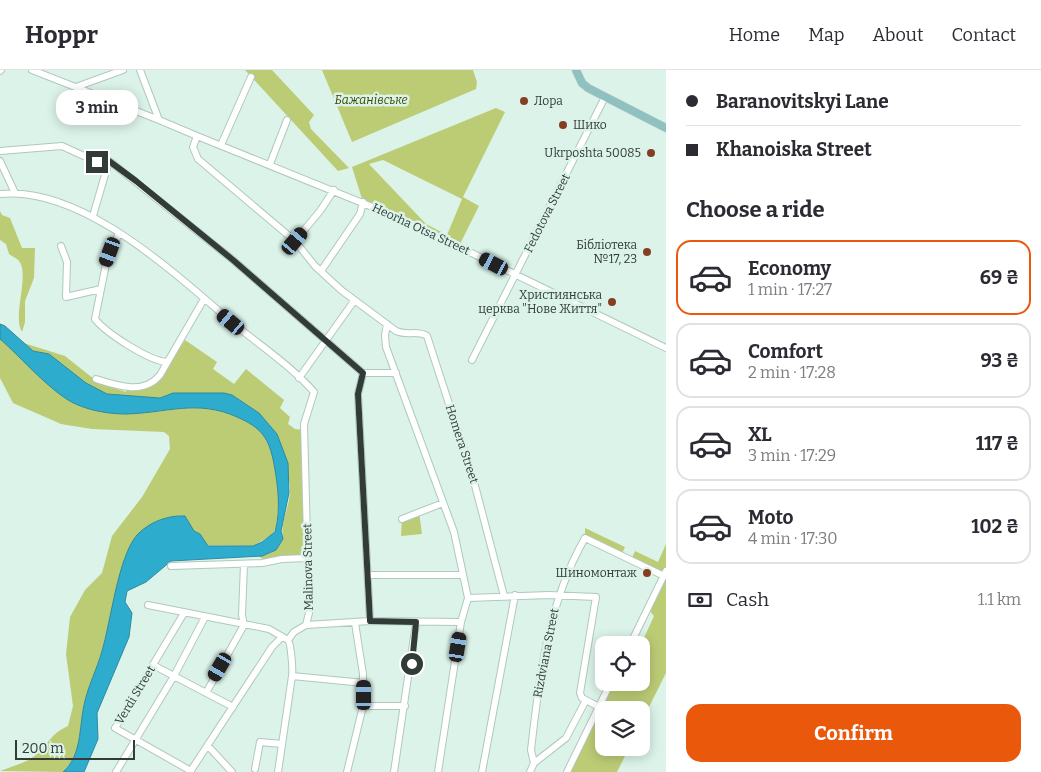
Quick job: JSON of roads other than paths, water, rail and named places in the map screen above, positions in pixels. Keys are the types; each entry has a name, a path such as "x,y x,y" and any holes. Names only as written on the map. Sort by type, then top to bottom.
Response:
{"main road":[{"path":"576,70 585,86 666,128"}],"street":[{"name":"Heorha Otsa Street","path":"32,70 363,202 666,348"},
{"path":"76,87 123,70"},
{"path":"140,70 159,120"},
{"path":"221,145 251,77"},
{"name":"Fedotova Street","path":"472,360 605,97"},
{"path":"270,164 287,120"},
{"path":"197,136 193,147 198,159 295,241 321,271 354,301 387,324 385,342 442,504 454,532 468,598 462,622 438,772"},
{"path":"0,151 62,146 97,162 109,161 178,214 363,373 396,373"},
{"path":"0,161 16,193"},
{"path":"93,216 109,161"},
{"path":"295,241 320,211 334,190"},
{"path":"0,194 16,193 47,198 93,216 119,233 204,299 299,378 325,339 354,301"},
{"path":"321,271 357,218 363,202"},
{"path":"119,233 106,264 96,321 143,354 154,360 167,362"},
{"path":"61,246 67,262 66,297 101,289"},
{"path":"96,379 116,385 142,387 156,379 204,299"},
{"name":"Homera Street","path":"387,324 404,334 421,333 429,339 473,478 504,596"},
{"path":"363,373 358,394 370,621"},
{"name":"Malinova Street","path":"190,772 272,648 306,625 309,614 304,424 314,395 312,390 299,378"},
{"path":"402,519 442,504"},
{"name":"Rizdviana Street","path":"530,772 534,763 531,750 538,695 557,595 573,558 585,538 665,574"},
{"path":"171,566 244,564 307,558"},
{"path":"206,693 244,624 242,615 244,564"},
{"path":"634,636 665,574"},
{"path":"368,576 462,575"},
{"path":"482,772 515,595"},
{"path":"468,598 515,595 596,596 580,692 586,700 595,705"},
{"path":"148,604 268,629 285,638 291,647 292,676 278,772"},
{"name":"Verdi Street","path":"184,613 116,726 117,730 190,772"},
{"path":"116,772 174,676 205,617"},
{"path":"306,625 370,621 462,622"},
{"path":"394,772 416,622"},
{"path":"347,772 364,706 364,684 355,623"},
{"path":"153,665 233,707"},
{"path":"292,676 364,684"},
{"path":"534,763 566,738 586,700"},
{"path":"364,706 405,706"},
{"path":"567,772 595,715"},
{"path":"255,769 260,742 282,744"},
{"path":"208,746 232,772"}],"water":[{"path":"0,324 5,326 33,351 49,354 86,383 107,394 160,398 173,393 224,393 232,395 259,413 277,434 288,463 289,493 281,531 283,539 276,550 262,556 171,561 146,582 127,591 125,602 132,613 129,637 97,713 98,739 84,772 63,772 74,758 77,749 86,698 102,651 120,573 130,545 147,526 159,520 179,516 185,516 194,531 200,534 208,546 253,546 262,542 275,532 277,523 278,498 274,464 267,441 253,425 222,412 209,409 182,408 126,414 101,412 78,405 48,385 0,339"}],"place":[{"name":"Лора","path":"524,101"},
{"name":"Шико","path":"563,125"},
{"name":"Ukrposhta 50085","path":"651,153"},
{"name":"Бібліотека №17, 23","path":"647,252"},
{"name":"Християнська церква \"Нове Життя\"","path":"612,302"},
{"name":"Шиномонтаж","path":"647,573"}],"park label":[{"name":"Бажанівське","path":"371,100"}]}
